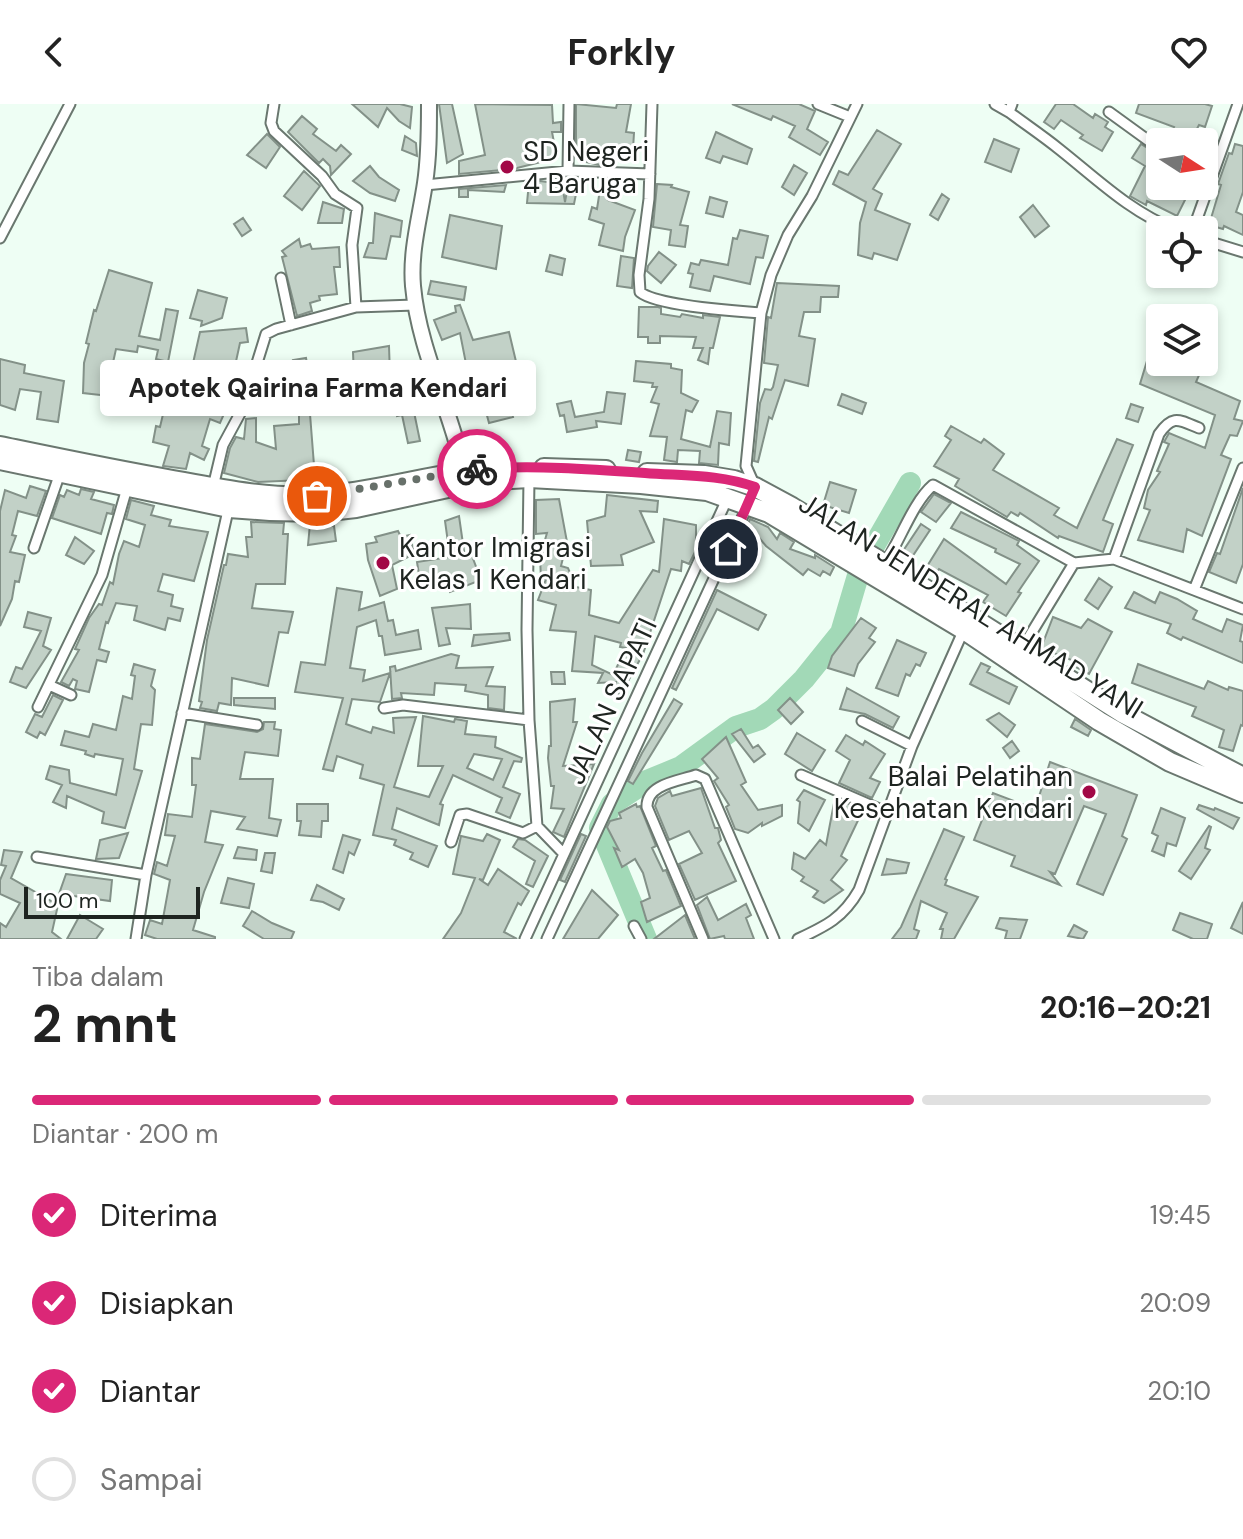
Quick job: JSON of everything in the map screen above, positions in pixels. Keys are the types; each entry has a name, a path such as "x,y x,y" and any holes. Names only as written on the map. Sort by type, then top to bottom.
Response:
{"highway":[{"name":"JALAN JENDERAL AHMAD YANI","path":"0,446 224,495 320,512 356,508 465,477 572,468 704,475 740,473 755,487 792,507 867,561 1241,781"},
{"name":"JALAN JENDERAL AHMAD YANI","path":"0,462 127,488 224,495"},
{"name":"JALAN JENDERAL AHMAD YANI","path":"465,477 529,478 707,491 769,513 867,561"},
{"name":"JALAN JENDERAL AHMAD YANI","path":"968,623 1099,721 1170,762 1241,781"}],"street":[{"path":"0,238 70,104"},
{"path":"274,104 271,123 274,131 322,176 335,194 357,208 352,245 356,307"},
{"path":"429,104 429,151 413,252 415,305 465,477"},
{"path":"568,171 569,104"},
{"path":"652,104 650,174 639,275 640,292 678,303 761,313"},
{"path":"818,104 850,117"},
{"name":"JALAN SAPATI","path":"525,939 740,473 761,313 771,275 857,104"},
{"path":"995,104 1010,108 1146,217"},
{"path":"1218,153 1238,104"},
{"path":"1109,112 1146,139"},
{"path":"425,185 568,171 650,174"},
{"path":"1218,244 1243,252"},
{"path":"281,278 291,325"},
{"path":"136,939 146,875 182,713 224,495 223,445 243,408 266,334 356,307 415,305"},
{"path":"1114,559 1159,434 1176,419 1199,428"},
{"path":"1194,590 1243,468"},
{"path":"34,548 60,473"},
{"path":"529,478 529,720 537,826 564,854"},
{"path":"867,561 900,541 923,494 933,485 1074,563 1114,559 1243,609"},
{"name":"JALAN SAPATI","path":"547,939 755,487"},
{"path":"38,707 102,575 127,488"},
{"path":"1021,650 1074,563"},
{"path":"798,939 825,926 847,910 859,890 912,746 968,623"},
{"path":"49,685 71,695"},
{"path":"384,708 403,705 529,720"},
{"path":"182,713 257,725"},
{"path":"862,721 912,746"},
{"path":"703,939 647,807 647,799 652,792 696,775 705,779 774,939"},
{"path":"801,775 886,812"},
{"path":"451,842 460,815 467,814 523,833 537,826"},
{"path":"37,857 146,875"},
{"path":"532,919 552,928"},
{"path":"634,926 641,939"}],"building":[{"path":"352,104 412,107 410,128 387,108 378,127"},
{"path":"439,104 452,104 463,154 447,163"},
{"path":"475,104 552,105 553,123 561,122 561,132 552,132 557,158 513,169 459,174 459,161 485,155"},
{"path":"576,104 616,108 617,104 631,104 626,132 634,133 633,149 620,149 619,156 602,152 600,165 586,162 587,154 576,152"},
{"path":"732,104 799,104 815,111 807,129 828,142 820,155 789,137 795,126"},
{"path":"1056,104 1073,104 1093,118 1095,114 1108,122 1105,127 1113,132 1102,151 1080,138 1083,135 1061,120 1054,129 1044,122"},
{"path":"1139,104 1212,106 1205,127 1199,125 1197,128 1173,128 1136,113"},
{"path":"302,116 317,129 313,134 336,151 341,145 351,154 331,175 330,166 323,159 319,163 288,132"},
{"path":"877,130 901,144 873,189 882,194 875,210 910,224 897,260 874,253 872,259 858,255 860,223 866,202 833,184 839,171 848,175"},
{"path":"716,132 752,149 747,164 723,156 720,163 706,158"},
{"path":"267,134 280,147 266,168 247,155"},
{"path":"405,136 416,143 417,156 402,150"},
{"path":"994,139 1019,149 1011,172 985,162"},
{"path":"1141,144 1146,147 1146,200 1185,200 1177,216 1130,196 1145,166 1132,158"},
{"path":"1235,144 1243,146 1243,192 1236,212 1243,215 1243,235 1224,226 1223,229 1218,228 1218,216 1212,216 1221,185 1218,184 1229,153 1232,154"},
{"path":"794,165 807,173 794,195 782,187"},
{"path":"370,166 379,177 399,190 395,201 370,193 353,181"},
{"path":"304,171 320,186 302,210 284,196"},
{"path":"569,179 579,179 574,204 527,203 529,182 540,181 562,184 565,202"},
{"path":"601,183 612,183 608,200 635,210 623,251 599,245 604,224 589,219 592,207 597,209"},
{"path":"657,184 672,185 689,192 680,225 688,226 685,247 669,245 671,230 653,227"},
{"path":"506,185 504,192 468,190 468,197 459,197 459,189"},
{"path":"942,194 949,199 938,220 930,215"},
{"path":"710,197 727,202 723,217 706,213"},
{"path":"323,202 344,209 342,223 318,223"},
{"path":"1033,205 1049,226 1035,237 1020,217"},
{"path":"375,213 402,221 400,237 391,236 386,259 364,257 369,243 373,243"},
{"path":"450,215 502,226 496,269 442,257"},
{"path":"243,218 251,230 242,236 234,224"},
{"path":"740,230 768,236 763,258 756,257 750,284 714,276 710,291 690,287 693,274 688,273 691,263 699,265 701,260 728,265 733,238 737,239"},
{"path":"299,239 301,247 310,244 312,249 339,247 340,267 334,267 337,294 319,296 320,300 310,303 312,311 297,316 282,257 286,256 282,251"},
{"path":"659,252 676,265 661,283 647,271"},
{"path":"550,255 565,259 562,275 546,271"},
{"path":"621,256 634,258 632,288 617,286"},
{"path":"109,270 152,283 139,336 160,340 166,309 178,311 168,362 156,359 158,350 138,346 137,352 116,349 109,396 83,393 84,363 89,344 86,343"},
{"path":"431,281 466,287 464,300 428,294"},
{"path":"777,283 839,286 838,297 821,297 820,312 804,312 799,336 815,339 808,386 785,380 772,419 769,417 758,462 754,461 760,403 765,389 771,390 773,387 778,365 764,363 768,317 771,318"},
{"path":"198,290 227,298 222,318 201,326 202,321 190,318"},
{"path":"460,305 473,340 509,332 518,370 501,373 513,417 489,423 477,378 469,379 460,333 442,340 434,320 456,312 455,306"},
{"path":"639,307 658,307 661,314 680,317 682,314 720,317 708,364 698,360 703,348 693,348 696,337 660,336 660,343 648,343 648,337 638,337"},
{"path":"246,328 248,342 240,343 227,388 189,381 200,332"},
{"path":"389,346 390,376 354,379 353,352"},
{"path":"306,358 308,369 319,367 321,378 308,380 309,388 294,390 293,377 296,377 293,360"},
{"path":"0,359 25,365 24,373 64,381 58,422 37,419 41,392 20,389 15,410 0,405"},
{"path":"636,361 671,364 671,368 682,370 681,393 698,401 692,412 686,410 681,439 710,447 717,411 731,413 729,445 719,443 718,465 699,463 700,451 678,450 677,462 664,460 667,437 650,436 659,404 651,402 657,387 652,387 653,383 634,381"},
{"path":"1146,364 1146,376 1199,376 1196,382 1240,401 1234,419 1243,421 1237,436 1230,435 1221,455 1231,459 1202,536 1187,529 1183,552 1138,540 1150,510 1144,508 1148,490 1160,472 1157,471 1169,444 1164,442 1169,433 1205,448 1215,415 1140,384"},
{"path":"186,390 227,407 220,423 210,419 202,446 209,449 204,460 190,453 186,469 163,466 169,446 153,442 156,426 160,427 164,410 177,414"},
{"path":"607,392 625,394 621,424 596,421 597,427 567,432 564,415 560,416 557,404 571,401 575,417 604,412"},
{"path":"842,394 866,403 862,414 838,405"},
{"path":"423,398 425,410 414,412 420,441 408,443 402,415 397,416 394,404"},
{"path":"1131,404 1143,408 1138,422 1126,418"},
{"path":"310,414 315,478 319,484 305,484 303,480 258,482 224,473 236,437 244,439 246,419 256,418 256,442 276,449 274,426 299,424 299,415"},
{"path":"951,426 981,443 984,439 1004,454 993,470 1059,508 1054,515 1077,528 1117,439 1133,445 1103,520 1113,524 1103,552 1058,538 1020,513 1018,516 1011,512 1007,517 955,486 959,479 934,466 951,440 945,436"},
{"path":"628,450 641,452 639,462 626,460"},
{"path":"830,482 856,490 849,513 823,505"},
{"path":"30,486 46,491 37,516 18,511 12,535 16,536 10,552 25,555 19,582 15,581 12,599 0,626 0,511 5,490 26,498"},
{"path":"1243,488 1243,564 1236,583 1209,572 1217,553 1220,554"},
{"path":"81,489 94,492 91,499 114,505 112,514 107,513 101,534 52,518 60,495 64,497 67,490 79,495"},
{"path":"934,494 951,503 936,522 921,512"},
{"path":"607,495 658,501 657,512 640,511 654,542 621,555 623,565 591,566 587,521 605,516"},
{"path":"559,499 567,542 561,566 568,568 576,587 591,590 589,615 619,623 653,570 659,572 664,519 696,525 696,550 689,564 682,561 681,571 671,569 643,654 623,696 616,693 616,682 598,683 603,673 572,671 576,632 550,630 556,605 538,600 546,579 541,579 540,557 547,533 536,534 536,500","holes":["595,636 621,643 620,647 626,648 613,675 592,665"]},
{"path":"131,500 154,506 151,515 171,520 169,526 208,532 194,581 163,574 158,591 173,595 171,606 183,609 180,621 168,618 165,630 134,620 137,606 116,603 106,622 99,649 109,652 106,662 97,660 89,692 75,689 77,681 73,679 69,686 61,682 79,650 75,649 89,618 99,604 102,605 110,582 113,584 124,541 139,547 145,525 126,519"},
{"path":"961,512 1019,541 1017,545 1039,561 1006,616 983,602 988,595 939,569 936,574 926,568 944,539 1006,584 1020,564 951,528"},
{"path":"459,516 465,558 472,556 481,580 450,592 444,577 420,581 417,562 450,557 445,521"},
{"path":"750,519 768,527 777,539 780,533 794,542 790,549 815,558 815,555 834,567 830,575 823,571 820,576 808,569 803,575 766,546 755,533 753,537 744,532"},
{"path":"251,522 284,523 283,534 288,534 285,584 256,584 252,608 293,612 288,633 279,632 268,686 232,678 231,705 219,703 217,711 200,708 207,640 224,565 228,554 248,557 246,537 252,537"},
{"path":"310,524 334,526 336,541 308,545"},
{"path":"921,524 930,530 910,560 901,554"},
{"name":"Kantor Imigrasi Kelas 1 Kendari","path":"398,531 401,537 410,535 414,554 392,565 397,589 380,596 366,544 377,542 375,537"},
{"path":"75,537 94,551 84,564 66,555"},
{"path":"1099,578 1112,587 1098,609 1085,600"},
{"path":"337,588 362,592 359,610 384,602 388,621 393,620 396,635 418,630 421,649 385,655 376,620 357,627 350,668 365,670 363,681 390,673 380,702 352,699 346,724 371,733 373,727 394,733 393,718 416,717 394,787 429,797 443,766 418,766 423,716 454,722 455,719 467,721 465,734 496,737 495,747 522,758 521,762 514,761 503,787 520,794 510,818 496,812 502,798 453,775 440,804 443,805 439,825 397,808 392,829 437,846 428,867 410,859 413,853 394,845 396,840 373,835 384,785 360,778 363,765 337,756 333,771 323,769 343,698 295,692 301,662 325,665","holes":["474,754 502,759 493,780 467,768"]},
{"path":"717,590 766,615 758,630 717,609 676,690 672,688"},
{"path":"1134,592 1155,603 1160,592 1177,599 1197,611 1193,619 1222,632 1227,619 1243,625 1240,641 1243,642 1243,663 1183,637 1181,640 1167,633 1171,624 1125,608"},
{"path":"470,604 471,629 446,628 450,644 439,646 432,608"},
{"path":"28,612 51,618 43,646 51,650 26,688 10,682 16,667 22,669 41,631 24,627"},
{"path":"1053,617 1081,628 1088,619 1112,632 1089,674 1072,665 1074,661 1041,648"},
{"path":"861,618 876,628 869,638 875,642 858,664 854,676 828,668 832,656"},
{"path":"509,633 510,640 472,646 474,635"},
{"path":"897,640 926,653 920,666 916,664 910,676 906,674 898,696 876,688"},
{"path":"451,654 459,656 456,668 493,667 486,686 505,687 504,710 488,708 488,695 465,691 466,685 435,683 434,695 401,693 402,698 392,699 390,667 395,666 396,671"},
{"path":"981,663 990,667 987,672 1017,687 1009,704 970,684"},
{"path":"134,664 155,670 151,686 155,690 152,725 141,724 134,769 142,771 125,828 102,823 104,812 67,796 66,808 53,802 62,785 46,779 50,766 69,770 70,783 116,795 123,759 95,754 94,757 85,754 86,751 61,745 65,731 89,737 93,724 116,730 123,696 132,699"},
{"path":"1138,664 1204,689 1208,681 1228,690 1229,687 1243,691 1243,726 1233,751 1219,747 1224,730 1192,716 1196,707 1132,683"},
{"path":"551,672 564,672 565,684 552,684"},
{"path":"847,688 899,717 893,728 865,714 840,709"},
{"path":"53,695 63,700 45,735 40,732 37,738 26,732 35,714 42,717"},
{"path":"234,698 275,698 275,709 234,705"},
{"path":"790,698 803,712 791,724 778,710"},
{"path":"575,699 573,722 577,722 563,766 594,764 564,837 553,832 564,809 551,808 554,786 551,786 548,758 551,746 550,702"},
{"path":"674,699 682,704 633,784 628,781"},
{"path":"999,713 1015,725 1007,737 987,720"},
{"path":"1075,719 1091,730 1088,736 1071,727"},
{"path":"264,722 275,722 274,729 281,730 278,756 245,752 240,779 273,779 269,818 281,820 277,836 237,829 245,817 211,811 205,842 223,845 193,930 215,939 157,939 145,935 150,920 162,924 170,880 154,874 157,862 167,866 175,836 165,835 168,814 192,817 196,785 192,785 192,758 200,759 205,724 257,732 263,729"},
{"path":"741,729 753,748 758,745 765,754 754,762 732,734"},
{"path":"797,733 825,750 812,771 785,754"},
{"path":"846,735 863,745 865,741 885,754 870,778 880,782 872,798 839,783 850,760 836,751"},
{"path":"726,737 746,782 741,785 758,810 782,805 782,816 762,826 762,823 748,833 735,829 726,807 729,805 714,781 718,778 702,759"},
{"path":"1012,741 1019,751 1010,758 1003,748"},
{"path":"1050,762 1137,795 1122,836 1127,839 1103,895 1077,884 1106,814 1084,806 1055,874 1050,872 1060,885 1011,866 1015,856 974,840 993,793 1035,809"},
{"path":"701,788 715,828 718,828 721,840 718,843 736,881 695,900 679,864 702,853 689,831 669,840 655,806 658,798 670,791 672,796"},
{"path":"804,790 825,800 809,831 798,823 800,802 797,800"},
{"path":"835,798 863,810 841,856 847,860 831,880 843,890 824,903 813,897 818,891 801,881 804,877 792,869 794,853 805,859 820,840 826,845"},
{"path":"297,804 328,804 328,821 322,821 321,837 299,835 301,821 297,821"},
{"path":"636,804 640,806 656,846 652,848 663,871 666,870 681,906 647,922 641,902 650,898 643,873 635,859 622,867 614,848 619,850 607,827 610,821 621,818 619,813"},
{"path":"1199,805 1239,818 1233,829 1197,809"},
{"path":"1161,808 1185,818 1176,846 1167,843 1164,856 1152,851 1158,836 1152,833"},
{"path":"1209,826 1205,848 1210,850 1191,879 1179,871"},
{"path":"944,829 964,837 945,885 978,897 954,939 941,939 943,929 940,929 947,913 921,901 914,929 919,931 916,939 892,939 901,927"},
{"path":"128,833 119,858 96,859 100,840"},
{"path":"487,834 500,840 483,880 479,879 488,885 498,869 529,891 521,905 518,903 504,932 517,939 443,939 461,913 475,878 453,874 461,836 483,841"},
{"path":"581,834 586,836 565,882 560,880"},
{"path":"343,835 360,840 354,855 349,852 343,873 333,869"},
{"path":"518,839 525,840 548,856 533,887 526,884 535,861 513,847"},
{"path":"238,847 257,850 256,860 234,858"},
{"path":"4,850 22,852 11,878 58,905 52,932 61,939 0,939 0,923 6,927 20,903 0,894 0,880 6,866 1,865"},
{"path":"265,853 275,853 272,873 261,871"},
{"path":"887,859 909,863 906,873 882,875"},
{"path":"66,874 112,880 110,901 59,894"},
{"path":"228,878 254,884 249,908 221,903"},
{"path":"317,885 344,899 339,910 311,900"},
{"path":"592,890 618,915 598,939 563,939"},
{"path":"707,897 718,920 746,904 751,915 746,918 754,939 725,939 724,936 710,939 697,905"},
{"path":"1243,902 1243,934 1231,928"},
{"path":"252,911 294,932 291,939 264,939 243,926"},
{"path":"1180,913 1212,924 1207,939 1193,939 1173,930"},
{"path":"80,915 103,929 96,939 67,939"},
{"path":"685,915 695,939 654,939"},
{"path":"1000,918 1027,920 1020,939 1005,939 1007,931 996,928"},
{"path":"1074,925 1087,932 1083,939 1068,936"}],"waterway":[{"path":"646,939 600,828 612,804 647,781 681,767 736,727 760,719 804,679 841,633 859,572 910,483"}],"way so far":[{"path":"317,496 477,469"}],"place":[{"name":"SD Negeri 4 Baruga","path":"507,167"},
{"name":"Apotek Qairina Farma Kendari","path":"317,496"},
{"name":"Kantor Imigrasi Kelas 1 Kendari","path":"383,563"},
{"name":"Balai Pelatihan Kesehatan Kendari","path":"1089,792"}],"route":[{"path":"477,469 572,468 704,475 755,487 728,549"}]}
